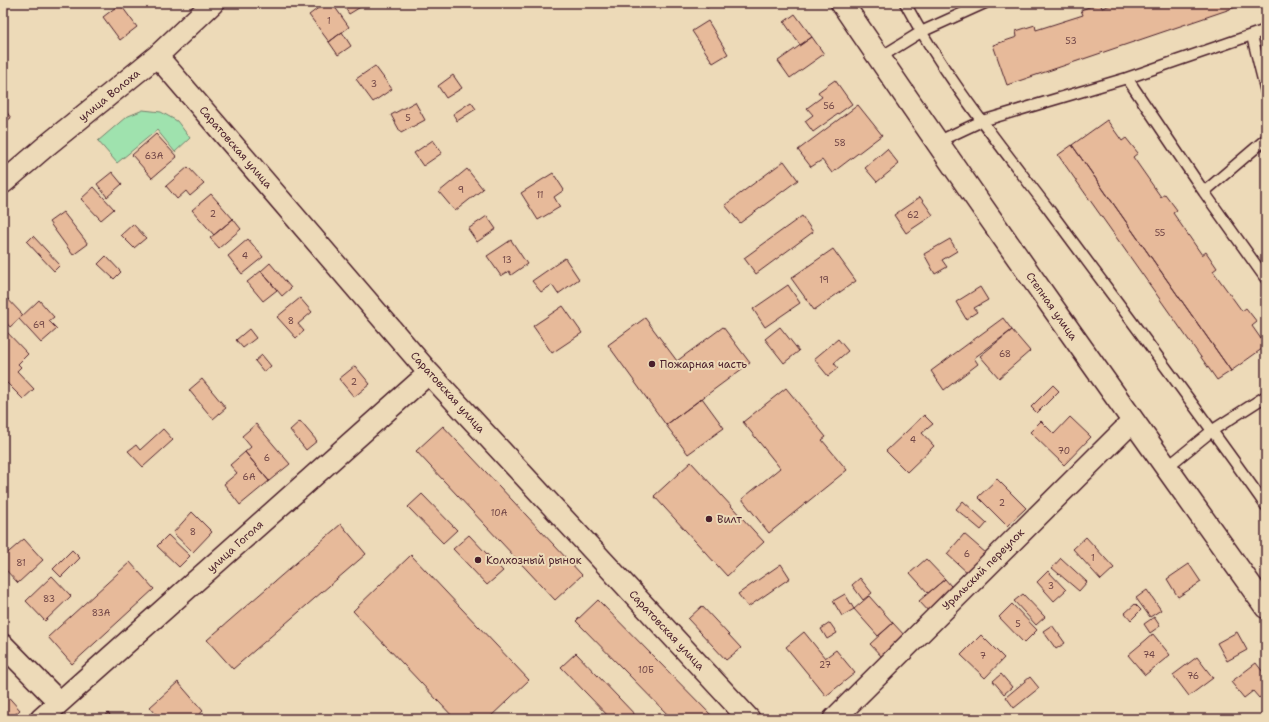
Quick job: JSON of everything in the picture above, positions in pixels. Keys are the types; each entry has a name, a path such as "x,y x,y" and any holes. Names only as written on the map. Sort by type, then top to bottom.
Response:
{"street":[{"name":"улица Волоха","path":"3,183 157,56 213,3"},
{"name":"Степная улица","path":"842,3 937,142 1166,468 1266,607"},
{"name":"Саратовская улица","path":"157,56 429,373 749,719"},
{"name":"улица Гоголя","path":"41,719 429,373"},
{"name":"Уральский переулок","path":"834,719 1133,421"},
{"path":"3,645 59,702"}],"lane":[{"path":"905,3 921,32 982,121 1213,430 1266,506"},
{"path":"879,58 921,32 985,3"},
{"path":"937,142 982,121 1127,78 1266,30"},
{"path":"1252,36 1266,92"},
{"path":"1127,78 1204,192 1266,279"},
{"path":"1204,192 1266,139"},
{"path":"1166,468 1213,430 1266,395"}],"green space":[{"path":"143,110 161,112 177,121 190,138 175,152 157,130 117,163 98,141 126,117"}],"building":[{"path":"325,3 332,3 349,27 329,42 309,15"},
{"path":"342,3 367,3 349,14"},
{"path":"704,3 714,3 707,8"},
{"path":"1100,3 1102,8 1116,3 1248,3 1007,85 993,45 1017,37 1016,31 1035,25 1036,30 1083,15 1081,10"},
{"path":"120,4 137,27 120,40 103,17"},
{"path":"795,14 812,37 800,45 784,22"},
{"path":"708,21 728,54 713,63 692,31"},
{"path":"342,32 351,46 338,55 329,42"},
{"path":"812,37 824,54 790,78 778,61"},
{"path":"375,66 392,89 373,102 356,79"},
{"path":"453,75 462,88 446,98 438,86"},
{"path":"835,80 852,104 813,132 805,121 813,115 807,108 822,97 818,92"},
{"path":"415,102 425,120 401,133 391,115"},
{"path":"471,102 476,109 457,121 453,114"},
{"path":"858,105 882,135 832,173 822,160 811,167 798,150"},
{"path":"3,107 11,118 3,123"},
{"path":"1107,120 1122,141 1126,138 1138,153 1133,157 1161,197 1165,194 1177,210 1173,213 1202,255 1206,252 1217,268 1213,271 1242,311 1246,308 1257,322 1252,326 1266,346 1231,371 1072,145"},
{"path":"156,134 177,157 152,178 132,155"},
{"path":"433,140 442,153 423,166 414,153"},
{"path":"1072,145 1231,371 1217,380 1058,155"},
{"path":"887,149 899,164 877,182 865,168"},
{"path":"784,161 798,180 740,223 725,205"},
{"path":"188,167 204,184 190,196 186,191 177,199 166,186"},
{"path":"467,169 483,189 455,211 439,192"},
{"path":"112,172 122,184 107,197 97,184"},
{"path":"553,173 564,190 554,197 560,207 538,220 521,193"},
{"path":"94,187 114,209 101,220 81,199"},
{"path":"211,194 233,219 214,235 192,210"},
{"path":"920,197 933,215 906,233 894,215"},
{"path":"63,212 88,244 73,255 49,222"},
{"path":"487,216 496,229 477,242 468,229"},
{"path":"802,216 813,232 756,274 744,258"},
{"path":"233,219 241,229 219,248 210,238"},
{"path":"133,224 146,238 134,248 121,235"},
{"path":"33,236 60,265 54,271 27,242"},
{"path":"248,239 263,257 242,274 228,256"},
{"path":"950,239 957,251 942,260 947,267 935,274 924,254"},
{"path":"511,240 527,264 511,275 509,271 501,276 487,256"},
{"path":"833,249 856,281 814,310 791,278"},
{"path":"106,256 121,272 114,279 98,264"},
{"path":"565,258 579,279 558,294 552,285 541,292 532,281"},
{"path":"270,263 291,288 282,296 261,271"},
{"path":"261,271 277,290 263,301 247,282"},
{"path":"788,285 800,303 765,327 753,309"},
{"path":"980,287 988,300 974,308 977,312 966,319 956,302"},
{"path":"3,294 23,315 10,327 3,319"},
{"path":"300,298 312,312 298,324 304,331 296,338 277,317"},
{"path":"39,300 54,317 49,321 57,329 41,343 19,319"},
{"path":"563,306 582,333 552,353 533,326"},
{"path":"645,318 677,361 723,327 750,363 666,425 608,345"},
{"path":"1003,318 1012,330 974,358 978,364 944,390 931,371"},
{"path":"780,327 799,351 784,363 765,339"},
{"path":"3,328 28,354 18,364 21,367 17,371 34,389 23,399 3,379"},
{"path":"249,329 256,338 243,348 236,340"},
{"path":"1012,330 1030,351 999,378 980,356"},
{"path":"838,339 848,351 834,363 838,368 828,376 814,359"},
{"path":"262,355 271,366 264,372 255,361"},
{"path":"355,366 370,384 354,397 339,379"},
{"path":"202,379 226,408 213,419 189,390"},
{"path":"1053,385 1059,391 1037,413 1031,407"},
{"path":"786,388 826,437 822,440 847,470 769,533 742,499 780,468 743,422"},
{"path":"702,398 724,428 688,454 666,425"},
{"path":"924,415 933,424 922,433 934,446 907,472 886,451"},
{"path":"1070,417 1091,437 1064,465 1030,432 1041,421 1054,434"},
{"path":"300,421 317,441 306,450 290,430"},
{"path":"256,424 290,464 269,481 245,452 251,447 242,436"},
{"path":"443,426 582,575 555,600 416,451"},
{"path":"163,429 173,440 143,467 128,451 136,445 140,450"},
{"path":"245,452 269,481 240,505 224,484 237,473 230,465"},
{"name":"Вилт","path":"691,462 764,542 727,576 654,496"},
{"path":"997,479 1026,508 1007,526 978,497"},
{"path":"422,494 457,530 443,543 408,507"},
{"path":"963,501 987,523 981,530 956,509"},
{"path":"192,512 212,532 193,552 173,533"},
{"path":"341,524 366,554 233,669 207,640"},
{"path":"964,534 987,554 969,574 947,554"},
{"path":"168,535 190,556 179,567 157,546"},
{"name":"Колхозный рынок","path":"469,535 503,571 487,585 453,549"},
{"path":"1086,537 1114,568 1101,580 1073,549"},
{"path":"24,539 43,560 18,583 3,567 3,557"},
{"path":"72,550 80,558 61,577 53,569"},
{"path":"411,555 529,680 488,719 455,719 353,611"},
{"path":"1061,558 1087,582 1079,591 1052,568"},
{"path":"926,559 945,579 928,593 910,573"},
{"path":"130,562 154,589 72,664 48,637"},
{"path":"781,564 790,578 748,607 738,594"},
{"path":"1189,564 1201,582 1178,597 1167,579"},
{"path":"1048,571 1066,590 1054,601 1037,582"},
{"path":"52,576 71,596 45,621 26,601"},
{"path":"860,578 872,593 863,600 852,585"},
{"path":"945,579 956,592 931,614 919,601"},
{"path":"1147,590 1161,610 1150,617 1136,598"},
{"path":"845,594 854,609 842,616 833,601"},
{"path":"1023,594 1045,617 1036,625 1014,601"},
{"path":"869,596 893,623 878,636 854,609"},
{"path":"598,600 715,719 672,719 576,621"},
{"path":"1012,604 1037,630 1024,643 999,617"},
{"path":"1135,604 1141,610 1131,620 1125,613"},
{"path":"702,606 741,648 726,660 688,619"},
{"path":"1154,617 1160,626 1150,633 1144,624"},
{"path":"830,623 837,633 827,639 821,629"},
{"path":"893,623 905,636 882,657 870,644"},
{"path":"1052,625 1065,643 1056,649 1043,631"},
{"path":"804,632 825,658 836,650 855,673 826,696 786,647"},
{"path":"1237,632 1247,650 1227,661 1217,643"},
{"path":"1153,634 1170,655 1145,675 1128,655"},
{"path":"981,635 1004,658 985,678 961,655"},
{"path":"576,653 639,719 611,719 561,667"},
{"path":"1197,657 1213,678 1189,696 1173,675"},
{"path":"1256,663 1266,676 1266,692 1259,698 1253,691 1244,698 1231,682"},
{"path":"1001,674 1012,687 1004,694 993,681"},
{"path":"1030,677 1039,688 1014,708 1006,697"},
{"path":"178,682 203,711 194,719 160,719 150,707"},
{"path":"3,691 20,710 10,719 3,719"},
{"path":"108,713 114,719 103,719"}],"place":[{"name":"Пожарная часть","path":"652,364"},
{"name":"Вилт","path":"709,519"},
{"name":"Колхозный рынок","path":"478,560"}]}
